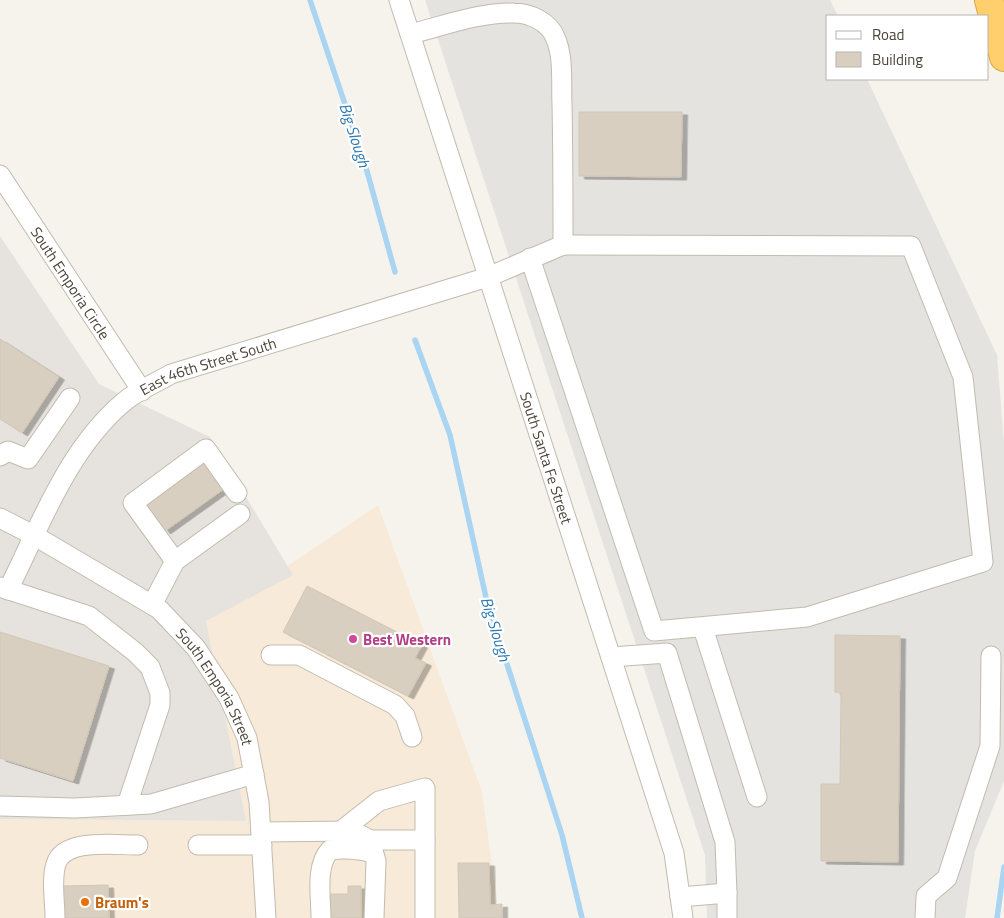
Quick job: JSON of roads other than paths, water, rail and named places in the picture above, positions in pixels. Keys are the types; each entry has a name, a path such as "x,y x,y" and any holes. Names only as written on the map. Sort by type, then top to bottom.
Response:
{"highway":[{"path":"990,0 1004,37"},
{"path":"990,0 1004,57"}],"street":[{"name":"South Santa Fe Street","path":"399,0 674,854 683,918"},
{"path":"410,34 479,17 515,13 534,18 547,25 555,35 560,51 563,245 912,246 963,377 983,562 807,617 654,631 530,258"},
{"name":"South Emporia Circle","path":"0,175 142,391"},
{"name":"East 46th Street South","path":"4,589 35,536 65,477 92,435 126,400 171,374 488,277 563,245"},
{"path":"0,456 8,451 28,459 70,398"},
{"path":"175,561 133,503 206,449 237,493"},
{"path":"152,605 175,561 240,514"},
{"path":"0,518 35,536"},
{"name":"South Emporia Street","path":"35,536 159,609 196,648 229,698 247,738 259,802 266,918"},
{"path":"4,589 90,616 135,652 153,672 160,693 160,705 126,805"},
{"path":"703,628 757,797"},
{"path":"611,656 667,654 725,842 728,918"},
{"path":"271,655 299,655 395,705 405,716 412,737"},
{"path":"925,918 926,896 947,878 990,746 991,656"},
{"path":"0,806 75,808 150,804 254,774"},
{"path":"341,831 378,801 425,788 425,918"},
{"path":"314,918 315,831"},
{"path":"198,845 261,839 315,831 353,831 372,846 376,860 374,918"},
{"path":"321,918 321,874 325,855 330,850 361,849 425,840"},
{"path":"55,918 55,870 62,853 75,846 138,845"},
{"path":"680,897 727,893"}],"waterway":[{"name":"Big Slough","path":"310,0 365,164 395,272"},
{"name":"Big Slough","path":"415,340 450,435 487,602 562,835 582,918"},
{"path":"997,918 1004,867"}],"place":[{"name":"Best Western","path":"353,639"},
{"name":"Braum's","path":"85,902"}]}
